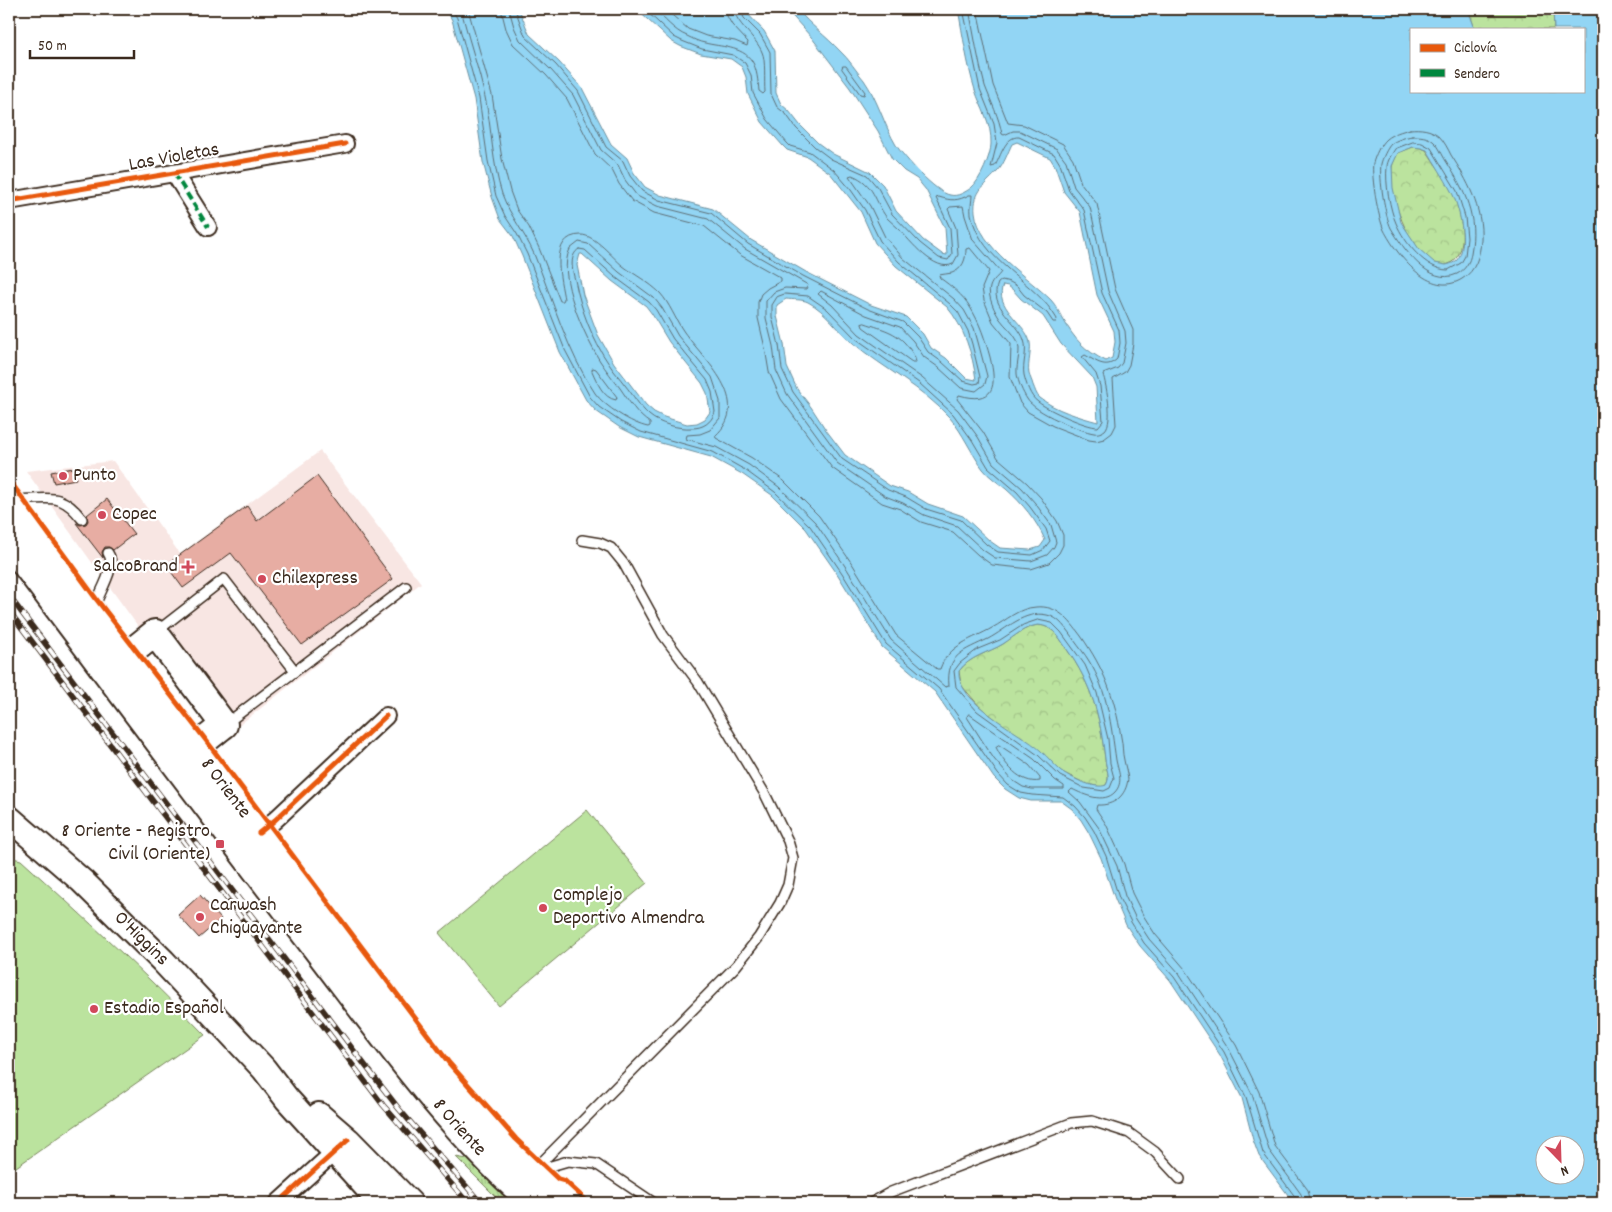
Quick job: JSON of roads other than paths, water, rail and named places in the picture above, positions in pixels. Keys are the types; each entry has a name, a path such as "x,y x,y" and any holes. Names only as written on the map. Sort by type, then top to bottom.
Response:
{"main road":[{"name":"8 Oriente","path":"9,500 426,1056 526,1173 552,1200"},
{"name":"8 Oriente","path":"9,543 163,748 427,1092 526,1173"},
{"path":"125,657 155,633 224,725 194,748 184,751 163,748"},
{"name":"O'Higgins","path":"9,818 60,861 137,935 264,1069 287,1099 410,1203"},
{"name":"O'Higgins","path":"342,1146 381,1203"}],"street":[{"name":"Las Violetas","path":"9,201 345,144"},
{"path":"174,173 208,227"},
{"path":"258,833 275,820 386,716"},
{"path":"278,1203 342,1146"}],"lane":[{"path":"9,500 62,500 70,505 82,519"},
{"path":"526,1173 736,966 759,937 780,903 788,885 793,858 788,841 765,794 698,682 663,636 624,564 611,548 600,543 582,540"},
{"path":"93,614 100,591 111,568 112,559 108,553"},
{"path":"155,633 224,579 295,671"},
{"path":"224,725 406,587"},
{"path":"871,1203 891,1192 1071,1123 1092,1121 1129,1133 1155,1152 1180,1179"},
{"path":"526,1173 568,1161 596,1164 654,1203"}],"water":[{"path":"446,9 519,9 529,34 559,62 582,88 611,144 627,158 634,173 645,187 660,195 713,209 751,240 806,272 871,305 906,317 923,334 931,348 946,358 966,378 976,380 967,342 953,315 947,307 896,266 875,243 861,212 830,173 808,157 787,150 762,122 748,94 746,77 742,67 731,59 701,54 680,46 671,41 636,9 743,9 764,31 775,51 776,93 781,104 818,143 833,154 870,172 883,185 896,211 923,240 942,254 947,255 945,228 926,190 917,179 904,171 892,159 878,131 850,88 812,38 786,9 797,9 835,46 864,80 896,145 913,166 944,193 959,195 971,188 978,180 989,155 991,137 988,123 975,90 965,50 958,9 1468,9 1475,28 1410,28 1410,92 1584,92 1584,28 1554,28 1553,9 1603,9 1603,1203 1294,1203 1259,1156 1242,1098 1220,1055 1170,980 1140,946 1126,925 1101,858 1081,820 1072,809 1061,801 1031,801 1019,798 1005,789 994,778 935,692 882,647 838,575 806,529 772,495 742,474 711,457 639,437 619,427 596,411 586,400 560,352 513,236 500,219 483,162 474,99 452,20","holes":["1017,142 1050,158 1055,166 1064,192 1080,212 1097,295 1114,331 1115,342 1112,358 1106,361 1081,344 1053,302 995,250 985,238 978,225 975,212 978,193 998,171 1012,144","1413,147 1427,150 1451,191 1460,215 1462,226 1461,254 1453,263 1446,265 1435,263 1419,249 1401,222 1393,188 1392,166 1398,153","580,254 646,306 669,342 702,383 707,393 710,412 705,419 697,423 687,424 654,412 646,405 614,363 598,335 583,295 577,265","1003,285 1008,286 1043,316 1061,344 1092,377 1096,387 1098,422 1060,410 1039,397 1029,374 1029,339 1002,300","786,299 800,300 815,306 853,343 939,407 955,424 985,472 1012,494 1033,519 1045,540 1040,547 1030,550 1000,548 963,516 928,504 908,492 890,486 845,455 797,389 787,367 777,316 777,305","1038,625 1052,630 1061,640 1088,688 1100,728 1108,776 1106,785 1095,786 1069,776 1060,770 1032,743 991,716 978,705 961,683 959,671 968,662 1003,644 1028,628"]}],"railway":[{"path":"9,596 399,1109 481,1203"},
{"path":"9,611 383,1105 468,1203"}],"place":[{"name":"Punto","path":"63,476"},
{"name":"Copec","path":"102,515"},
{"name":"SalcoBrand","path":"188,567"},
{"name":"Chilexpress","path":"262,579"},
{"name":"8 Oriente - Registro Civil (Oriente)","path":"220,844"},
{"name":"Complejo Deportivo Almendra","path":"543,908"},
{"name":"Carwash Chiguayante","path":"200,917"},
{"name":"Estadio Español","path":"94,1009"}]}
